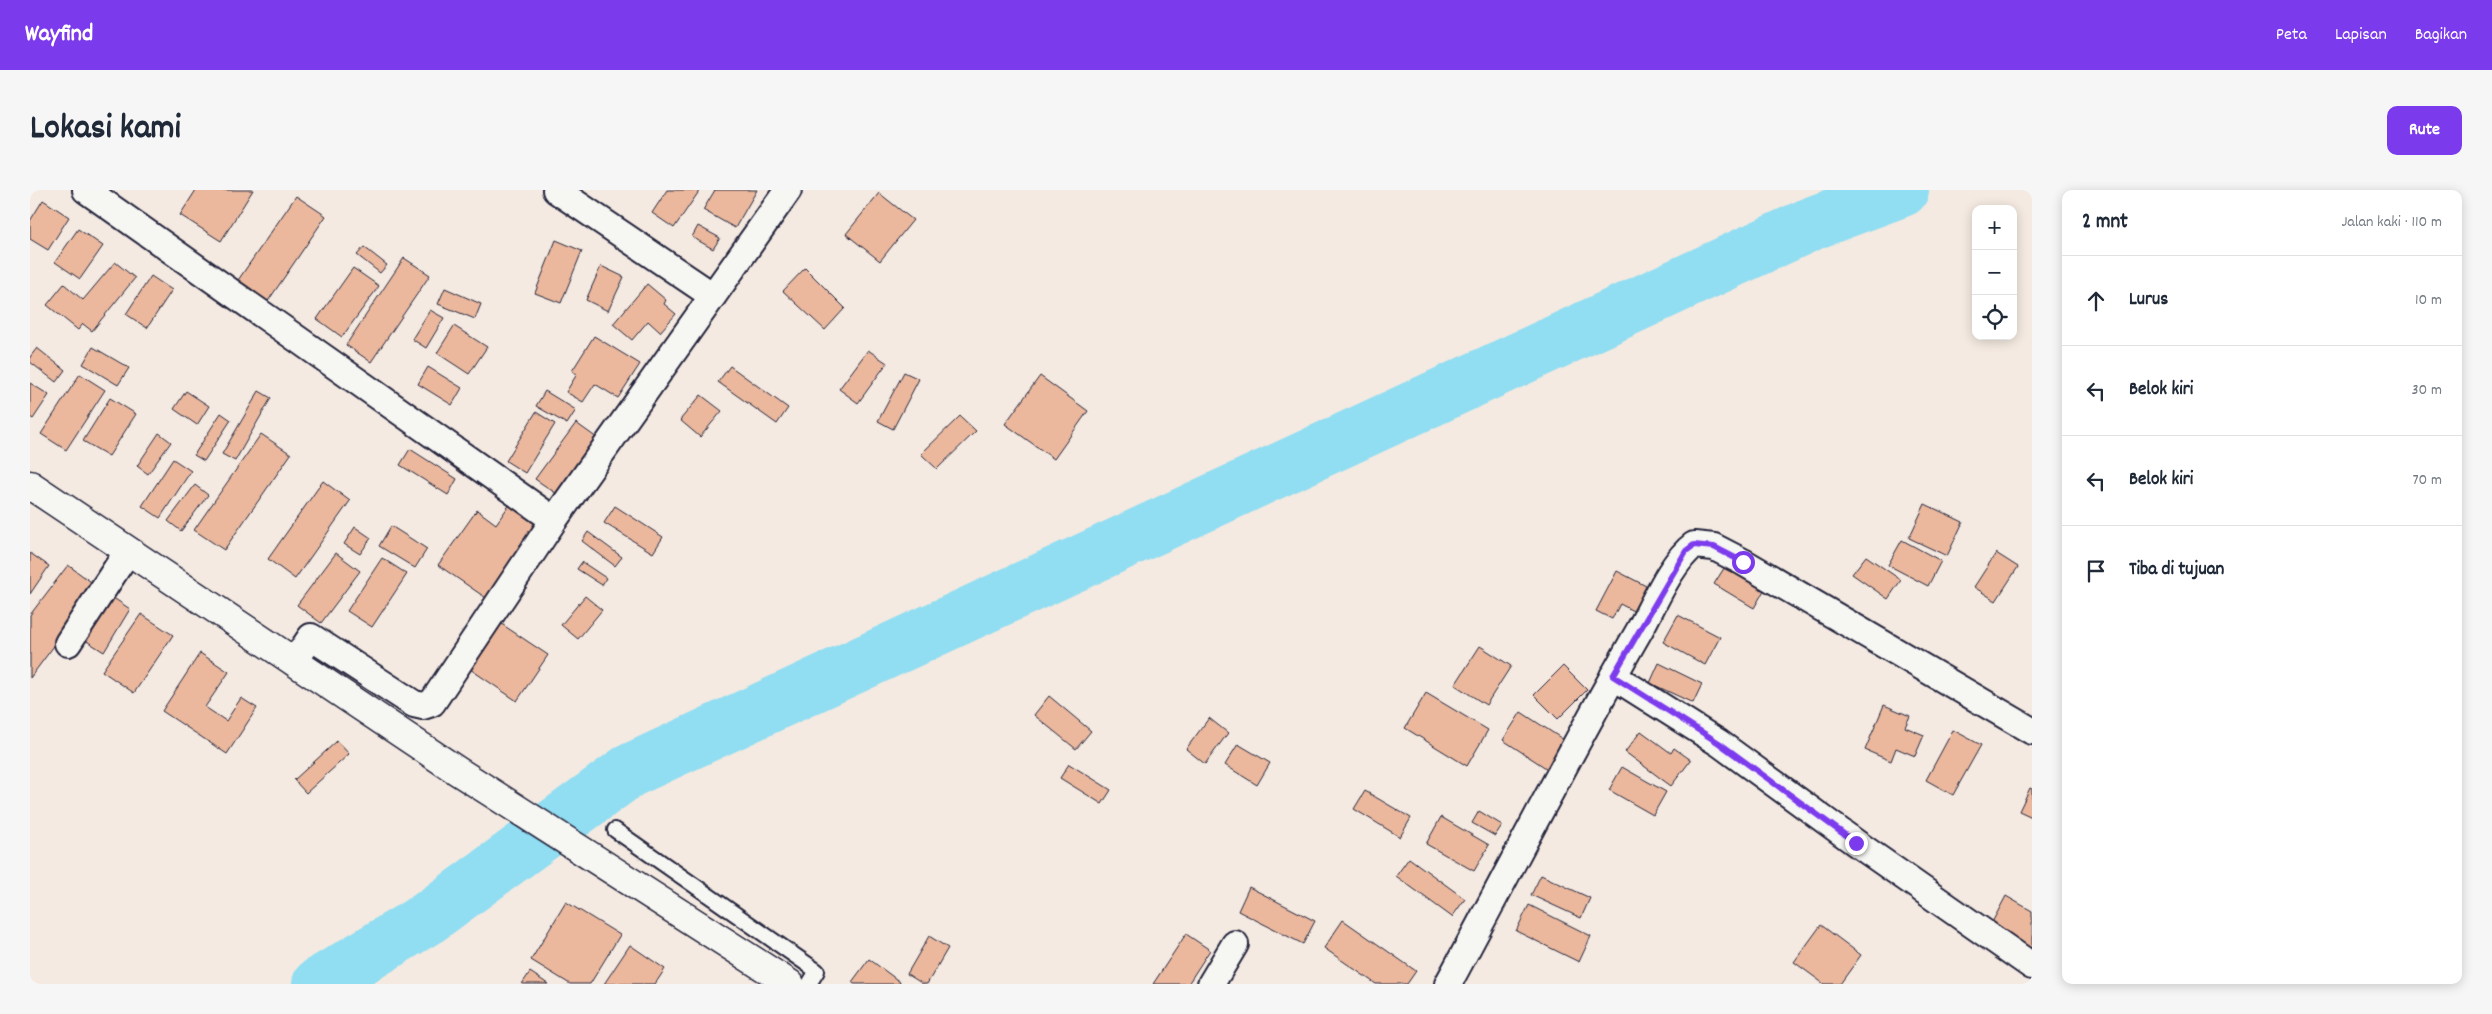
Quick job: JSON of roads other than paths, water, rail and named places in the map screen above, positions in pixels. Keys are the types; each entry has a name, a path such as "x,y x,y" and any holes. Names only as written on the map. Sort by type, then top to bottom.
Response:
{"highway":[{"path":"30,485 456,770 790,984"}],"street":[{"path":"86,190 554,520"},
{"path":"556,190 713,296"},
{"path":"294,662 311,637 414,704 424,706 432,704 554,520 788,190"},
{"path":"1448,984 1613,676 1686,551 1694,545 1714,547 1743,562 2032,732"},
{"path":"68,643 128,550"},
{"path":"1613,676 1719,743 1856,843 2032,966"},
{"path":"1211,984 1235,944"}],"lane":[{"path":"615,830 817,971 810,984"}],"waterway":[{"path":"319,984 428,918 629,771 1813,223 1902,190"}]}
